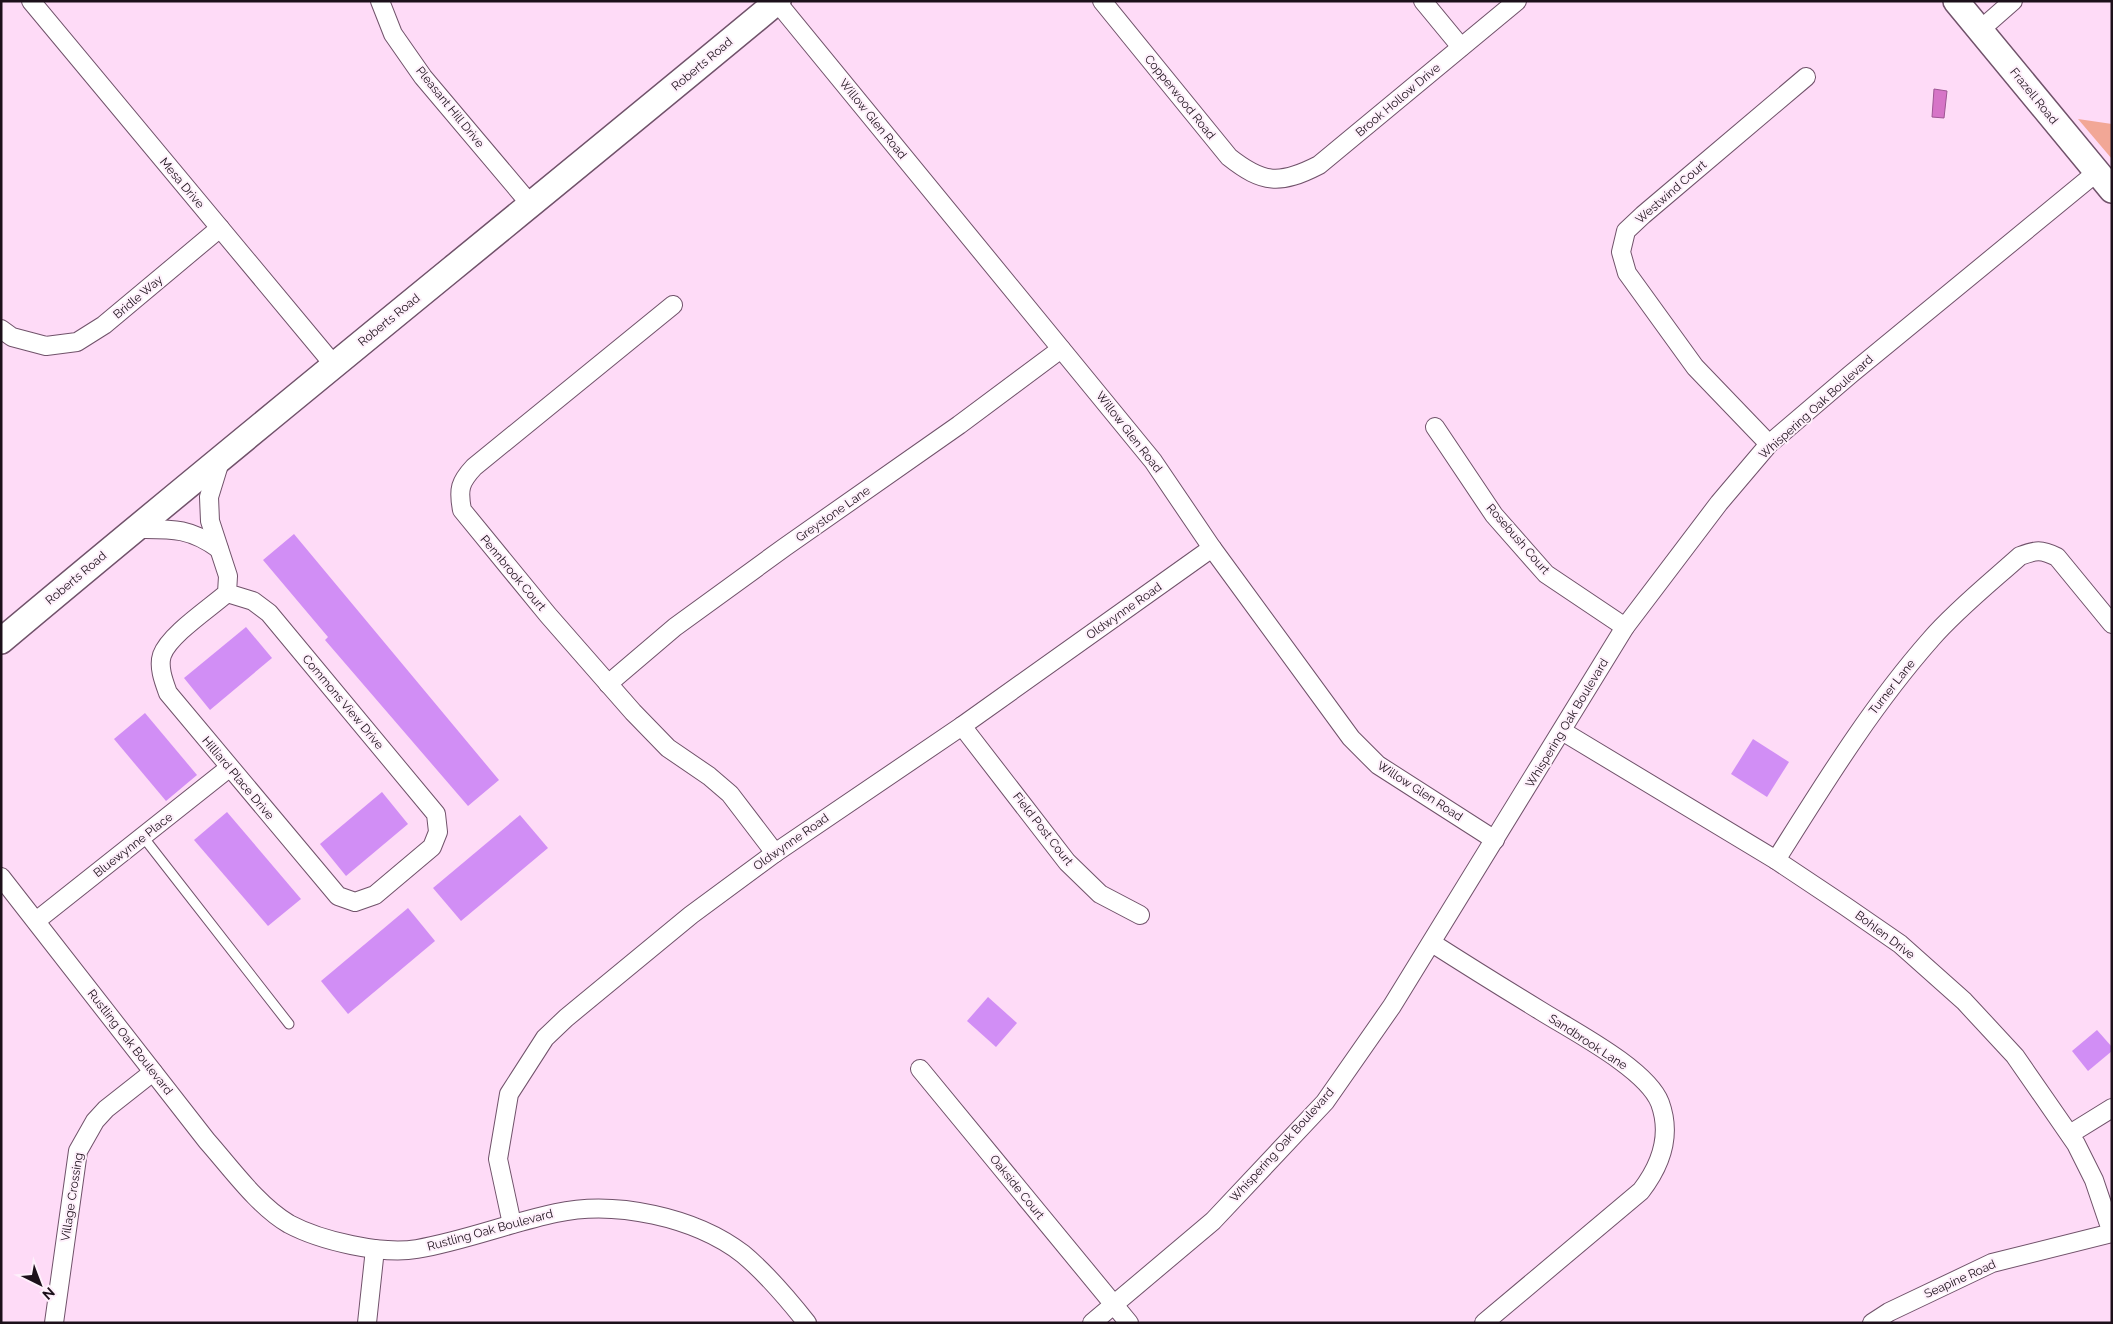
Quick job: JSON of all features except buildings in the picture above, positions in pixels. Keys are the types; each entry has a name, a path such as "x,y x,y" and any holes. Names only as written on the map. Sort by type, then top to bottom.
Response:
{"main road":[{"name":"Roberts Road","path":"1,641 135,528 778,2"},
{"name":"Frazell Road","path":"1963,3 1980,30 2104,181"}],"street":[{"name":"Mesa Drive","path":"31,1 334,365"},
{"name":"Pleasant Hill Drive","path":"380,1 393,34 423,76 532,205"},
{"name":"Copperwood Road","path":"1102,1 1229,157 1248,171 1270,179"},
{"path":"1423,1 1461,47"},
{"name":"Brook Hollow Drive","path":"1270,179 1296,177 1319,165 1517,1"},
{"path":"1980,30 2013,1"},
{"name":"Willow Glen Road","path":"778,2 1153,461 1212,548 1351,738 1378,765 1496,840"},
{"name":"Westwind Court","path":"1770,444 1695,367 1676,343 1627,274 1621,252 1626,231 1806,77"},
{"name":"Whispering Oak Boulevard","path":"1092,1323 1213,1221 1325,1102 1392,1006 1432,943 1625,627 1719,503 1770,444 1851,374 2104,181"},
{"name":"Bridle Way","path":"1,329 12,337 46,346 78,342 104,325 220,228"},
{"name":"Pennbrook Court","path":"672,305 474,467 463,479 459,494 462,510 608,684 668,748 709,776 730,794 775,853"},
{"name":"Greystone Lane","path":"608,684 675,628 785,547 959,425 1061,349"},
{"name":"Rosebush Court","path":"1435,427 1494,515 1546,574 1625,627"},
{"path":"221,458 209,498 210,521 228,576 227,593"},
{"path":"135,528 172,529 192,533 219,549"},
{"name":"Oldwynne Road","path":"512,1224 498,1159 509,1094 545,1038 566,1018 691,915 775,853 962,726 1212,548"},
{"name":"Turner Lane","path":"1776,860 1848,746 1887,690 1932,637 2020,556 2032,551 2044,551 2057,557 2112,624"},
{"name":"Hilliard Place Drive","path":"227,593 172,639 162,656 161,673 168,693 338,896 355,902 375,895 432,847 438,832"},
{"name":"Commons View Drive","path":"227,593 253,602 269,613 436,814 438,832"},
{"name":"Field Post Court","path":"962,726 1067,862 1100,894 1140,915"},
{"name":"Bohlen Drive","path":"1562,732 1776,860 1900,944 1964,1001 2015,1056 2070,1134 2094,1180 2112,1233"},
{"name":"Bluewynne Place","path":"36,922 144,838 229,768"},
{"name":"Rustling Oak Boulevard","path":"1,877 153,1072 240,1179 274,1214 290,1224 329,1241 375,1249 415,1250 455,1241 558,1212 608,1208 654,1214 703,1232 742,1254 782,1291 807,1323"},
{"name":"Sandbrook Lane","path":"1432,943 1620,1060 1649,1085 1660,1102 1664,1120 1665,1138 1661,1159 1653,1175 1641,1191 1484,1323"},
{"name":"Oakside Court","path":"920,1069 1114,1305"},
{"name":"Village Crossing","path":"54,1323 78,1151 95,1121 106,1109 153,1072"},
{"path":"2070,1134 2112,1108"},
{"name":"Seapine Road","path":"1872,1323 1889,1312 1992,1263 2112,1233"},
{"path":"367,1323 375,1249"},
{"path":"1114,1305 1129,1323"}],"lane":[{"path":"144,838 289,1024"}],"shaded area":[{"path":"1934,89 1947,91 1944,118 1932,117"},
{"path":"2078,119 2112,124 2112,159"}]}
